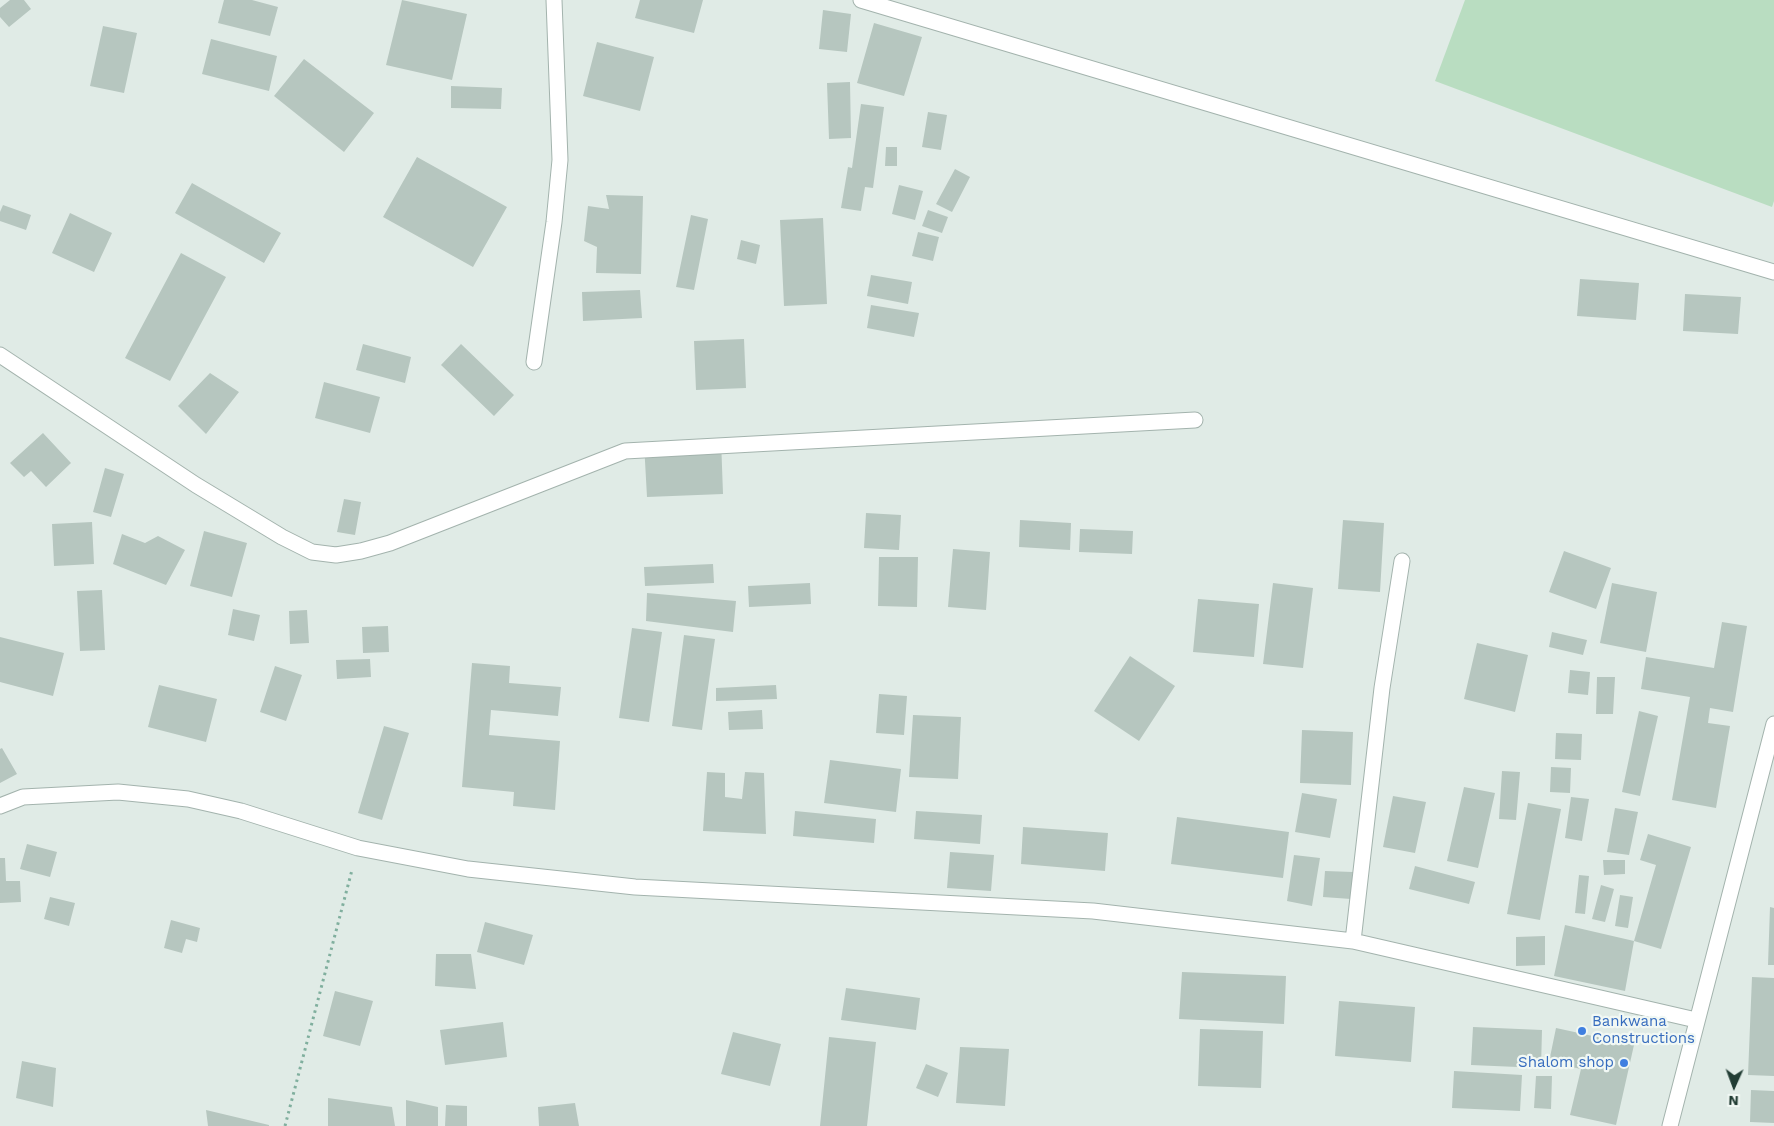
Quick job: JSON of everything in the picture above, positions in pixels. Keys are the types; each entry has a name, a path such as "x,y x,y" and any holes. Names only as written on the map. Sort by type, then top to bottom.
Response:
{"street":[{"path":"534,362 554,222 560,160 554,0"},
{"path":"860,0 1774,272"},
{"path":"0,355 196,485 282,537 312,552 336,555 361,551 390,543 625,451 1195,420"},
{"path":"1353,941 1382,688 1402,561"},
{"path":"1670,1126 1774,724"},
{"path":"0,806 23,797 118,792 188,799 241,811 358,848 468,869 634,887 1093,911 1353,941 1696,1020"}],"path":[{"path":"286,1126 358,848"}],"green space":[{"path":"1465,0 1774,0 1774,201 1772,207 1435,81"}],"building":[{"path":"10,0 24,0 31,9 9,27 0,17 0,8"},
{"path":"224,0 252,0 278,7 270,36 218,23"},
{"path":"402,0 467,14 452,80 386,65"},
{"path":"640,0 703,0 694,33 635,18"},
{"path":"823,10 851,14 847,52 819,49"},
{"path":"874,23 922,37 904,96 857,83"},
{"path":"103,26 137,33 124,93 90,86"},
{"path":"211,39 277,56 269,91 202,74"},
{"path":"597,42 654,57 640,111 583,96"},
{"path":"304,59 374,113 344,152 274,96"},
{"path":"850,82 851,138 829,139 827,83"},
{"path":"451,86 502,88 501,109 451,108"},
{"path":"861,104 884,107 873,188 865,187 861,211 841,208 848,167 852,168"},
{"path":"928,112 947,115 941,150 922,147"},
{"path":"886,147 897,147 897,166 885,166"},
{"path":"417,157 507,207 473,267 383,217"},
{"path":"955,169 970,177 952,212 936,204"},
{"path":"192,183 281,233 264,263 175,213"},
{"path":"899,185 923,191 915,220 892,214"},
{"path":"606,195 643,196 641,274 596,273 597,247 584,241 588,206 609,209"},
{"path":"3,205 31,215 26,230 0,221 0,212"},
{"path":"928,210 948,217 942,233 922,226"},
{"path":"70,213 112,233 94,272 52,253"},
{"path":"691,215 708,219 694,290 676,287"},
{"path":"823,218 827,304 784,306 780,220"},
{"path":"918,232 939,237 933,261 912,256"},
{"path":"741,240 760,245 756,264 737,259"},
{"path":"181,253 226,277 170,381 125,358"},
{"path":"871,275 912,282 908,304 867,296"},
{"path":"1580,279 1639,283 1636,320 1577,316"},
{"path":"640,290 642,318 583,321 582,292"},
{"path":"1685,294 1741,297 1738,334 1683,331"},
{"path":"871,305 919,313 914,337 867,328"},
{"path":"744,339 746,388 696,390 694,341"},
{"path":"363,344 411,357 405,383 356,370"},
{"path":"461,344 514,395 494,416 441,365"},
{"path":"210,373 239,392 206,434 178,406"},
{"path":"324,382 380,397 370,433 315,418"},
{"path":"43,433 71,463 46,487 31,471 24,477 10,463"},
{"path":"721,439 723,494 647,497 644,443"},
{"path":"105,468 124,474 111,517 93,512"},
{"path":"344,499 361,502 355,535 337,532"},
{"path":"866,513 901,515 899,550 864,548"},
{"path":"1020,520 1071,523 1070,550 1019,547"},
{"path":"1343,520 1384,523 1380,592 1338,589"},
{"path":"92,522 94,564 54,566 52,524"},
{"path":"1080,529 1133,531 1132,554 1079,552"},
{"path":"204,531 247,543 232,597 190,586"},
{"path":"122,534 145,543 158,536 185,550 166,585 113,564"},
{"path":"953,549 990,552 986,610 948,607"},
{"path":"1564,551 1611,568 1596,609 1549,592"},
{"path":"879,557 918,557 917,607 878,606"},
{"path":"713,564 714,583 645,586 644,567"},
{"path":"810,583 811,604 749,607 748,586"},
{"path":"1273,583 1313,588 1303,668 1263,664"},
{"path":"1612,583 1657,592 1646,652 1600,643"},
{"path":"102,590 105,650 80,651 77,591"},
{"path":"647,593 736,601 733,632 646,621"},
{"path":"1198,599 1259,604 1254,657 1193,652"},
{"path":"233,609 260,615 254,641 228,635"},
{"path":"307,610 309,643 290,644 289,611"},
{"path":"1722,622 1747,626 1733,712 1710,708 1708,723 1730,726 1716,808 1672,800 1690,697 1641,689 1646,657 1714,668"},
{"path":"388,626 389,652 363,653 362,627"},
{"path":"632,628 662,632 649,722 619,718"},
{"path":"1552,632 1587,640 1583,655 1549,647"},
{"path":"684,635 715,639 702,730 672,726"},
{"path":"0,637 64,653 53,696 0,682"},
{"path":"1477,643 1528,655 1515,712 1464,699"},
{"path":"1130,656 1175,686 1139,741 1094,711"},
{"path":"370,659 371,677 337,679 336,660"},
{"path":"472,663 510,666 509,683 561,687 558,716 491,710 489,735 560,741 555,810 513,806 514,792 462,787"},
{"path":"275,666 302,675 286,721 260,712"},
{"path":"1570,670 1590,672 1588,695 1568,693"},
{"path":"1597,677 1615,677 1613,714 1596,714"},
{"path":"159,685 217,699 206,742 148,727"},
{"path":"776,685 777,699 716,701 716,688"},
{"path":"879,694 907,696 904,735 876,733"},
{"path":"762,710 763,729 729,730 728,712"},
{"path":"1639,711 1658,716 1640,796 1622,792"},
{"path":"913,715 961,717 958,779 909,777"},
{"path":"384,726 409,733 382,820 358,813"},
{"path":"1302,730 1353,732 1351,785 1300,783"},
{"path":"1556,733 1582,734 1581,760 1555,759"},
{"path":"2,748 17,774 0,783 0,749"},
{"path":"830,760 901,769 896,812 824,803"},
{"path":"1551,767 1571,768 1570,793 1550,792"},
{"path":"1502,771 1520,772 1516,820 1499,819"},
{"path":"707,772 725,773 725,797 742,799 745,772 764,773 766,834 703,831"},
{"path":"1464,787 1495,793 1478,868 1447,861"},
{"path":"1302,793 1337,799 1330,838 1295,832"},
{"path":"1393,796 1426,802 1415,853 1383,847"},
{"path":"1571,797 1589,799 1582,841 1565,838"},
{"path":"1528,803 1561,809 1540,920 1507,914"},
{"path":"1615,808 1638,812 1629,855 1607,852"},
{"path":"795,811 876,819 874,843 793,836"},
{"path":"916,811 982,815 980,844 914,839"},
{"path":"1177,817 1289,832 1283,878 1171,864"},
{"path":"1023,827 1108,833 1105,871 1021,864"},
{"path":"1648,834 1691,847 1661,949 1634,941 1656,865 1640,860"},
{"path":"27,844 57,852 50,877 20,869"},
{"path":"950,852 994,855 991,891 947,888"},
{"path":"1294,855 1320,858 1312,906 1287,901"},
{"path":"0,858 5,858 6,881 20,881 21,902 0,903"},
{"path":"1603,860 1625,860 1625,874 1604,875"},
{"path":"1415,866 1475,882 1469,904 1409,889"},
{"path":"1325,871 1353,872 1351,899 1323,897"},
{"path":"1579,875 1589,876 1585,914 1575,913"},
{"path":"1601,885 1614,889 1605,922 1592,919"},
{"path":"1620,895 1633,897 1628,928 1615,926"},
{"path":"50,897 75,903 69,926 44,919"},
{"path":"1770,907 1774,908 1774,965 1768,965"},
{"path":"171,920 200,928 197,942 186,939 182,953 164,948"},
{"path":"485,922 533,935 524,965 477,952"},
{"path":"1565,925 1634,941 1625,991 1554,976"},
{"path":"1545,936 1545,965 1516,966 1516,937"},
{"path":"436,954 471,954 476,989 435,986"},
{"path":"1182,972 1286,976 1284,1024 1179,1019"},
{"path":"1752,977 1774,978 1774,1076 1748,1075"},
{"path":"846,988 920,998 916,1030 841,1020"},
{"path":"335,991 373,1001 360,1046 323,1036"},
{"path":"1339,1001 1415,1007 1411,1062 1335,1056"},
{"path":"503,1022 507,1057 445,1065 440,1030"},
{"path":"1473,1027 1542,1030 1541,1068 1471,1065"},
{"path":"1556,1028 1634,1045 1616,1125 1570,1115 1581,1069 1549,1062"},
{"path":"1200,1029 1263,1031 1261,1088 1198,1086"},
{"path":"733,1032 781,1044 770,1086 721,1074"},
{"path":"829,1037 876,1042 867,1126 820,1126"},
{"path":"960,1047 1009,1049 1005,1106 956,1103"},
{"path":"22,1061 56,1068 53,1107 16,1098"},
{"path":"926,1064 948,1073 938,1097 916,1088"},
{"path":"1454,1071 1522,1075 1520,1111 1452,1108"},
{"path":"1536,1076 1552,1076 1551,1109 1534,1108"},
{"path":"1751,1090 1774,1091 1774,1123 1750,1122"},
{"path":"328,1098 392,1107 395,1126 328,1126"},
{"path":"406,1100 438,1107 438,1126 406,1126"},
{"path":"575,1103 579,1126 539,1126 538,1107"},
{"path":"446,1105 467,1106 467,1126 445,1126"},
{"path":"206,1110 269,1125 269,1126 208,1126"}],"place":[{"name":"Bankwana Constructions","path":"1582,1031"},
{"name":"Shalom shop","path":"1624,1063"}]}
